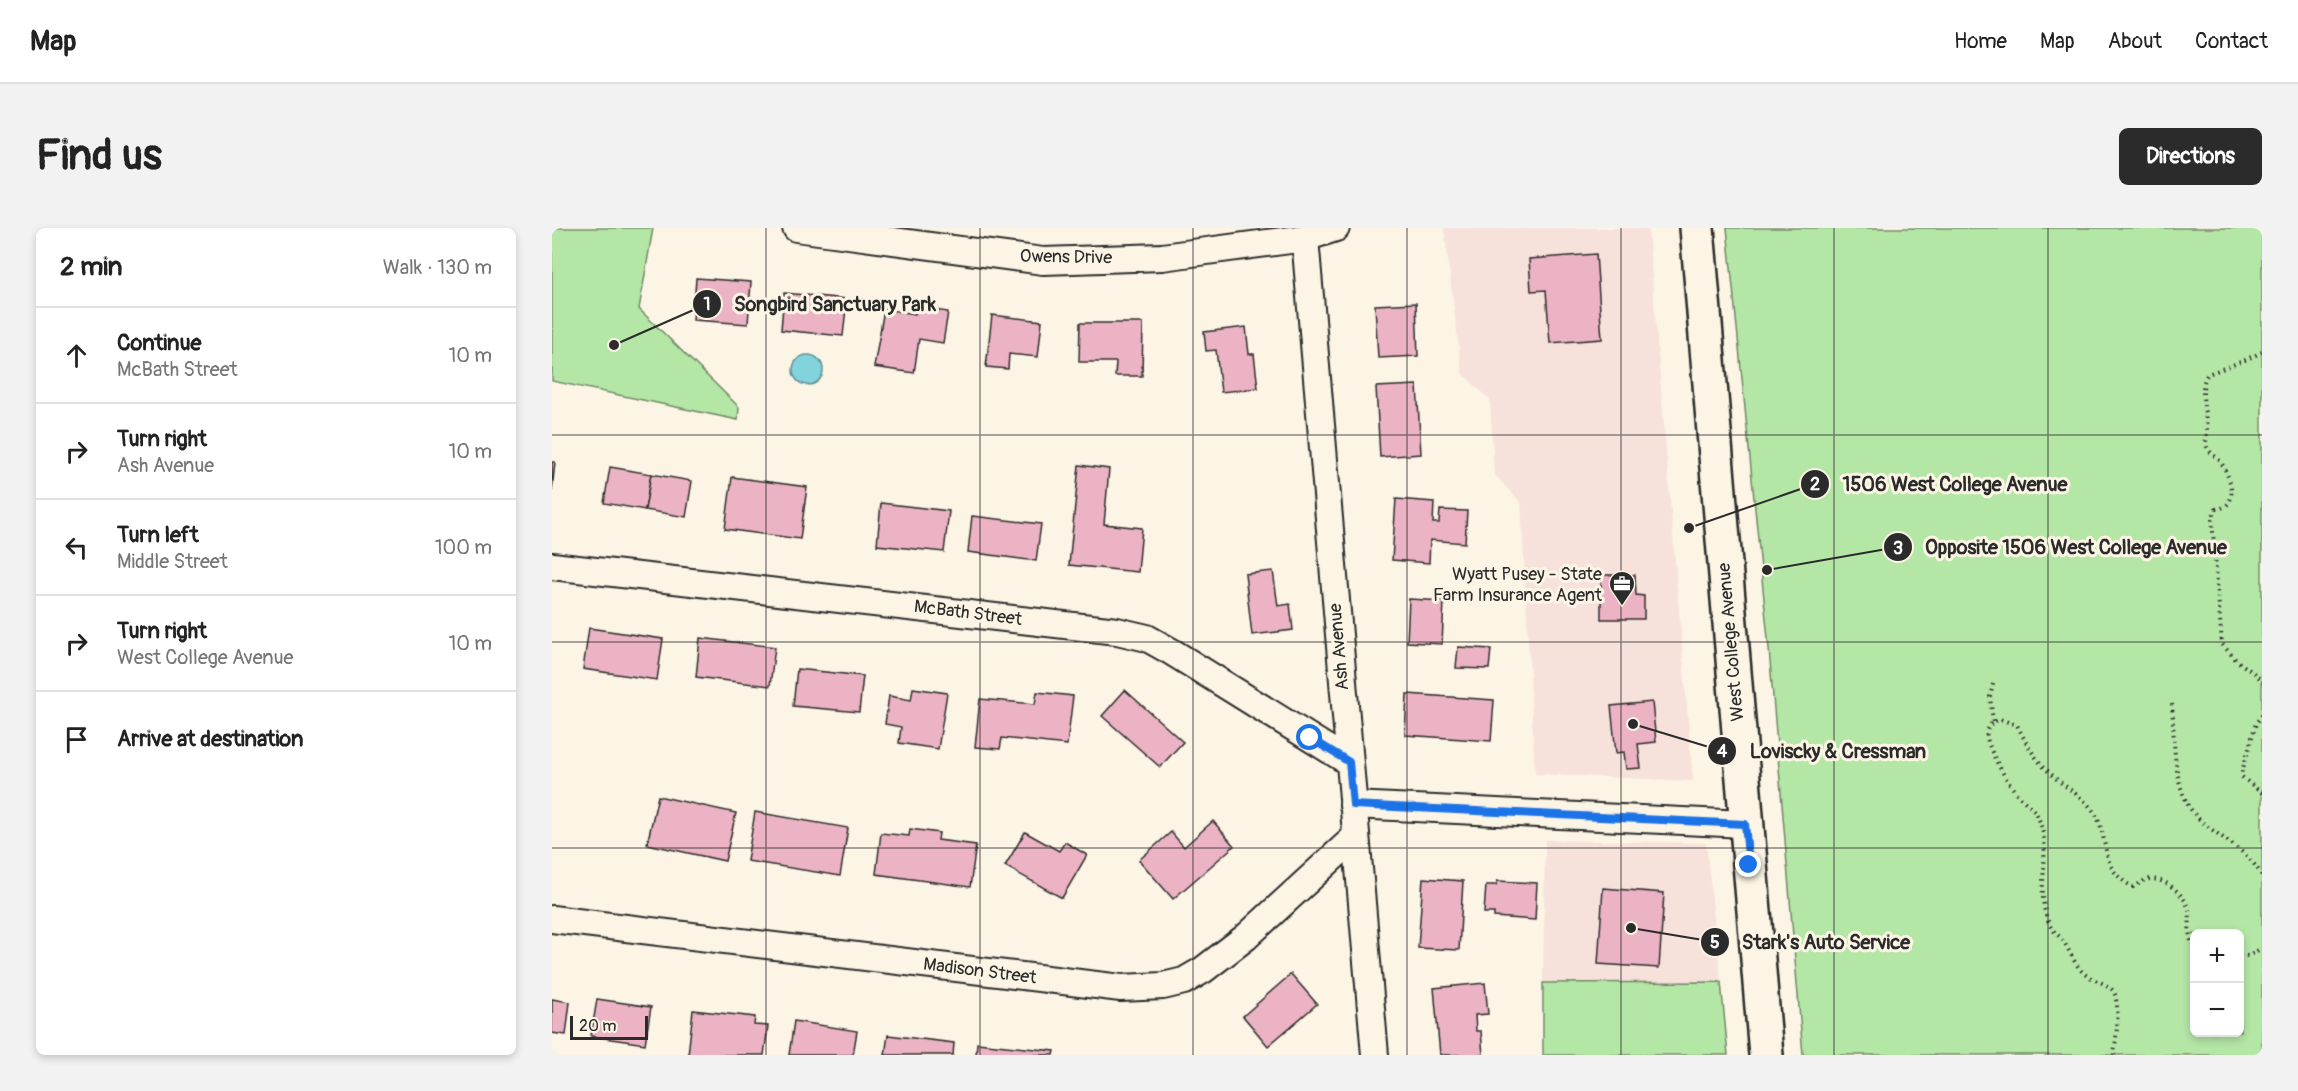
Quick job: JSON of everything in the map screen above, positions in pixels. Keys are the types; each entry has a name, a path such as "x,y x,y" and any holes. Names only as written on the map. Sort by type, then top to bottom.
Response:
{"main road":[{"name":"West College Avenue","path":"1697,228 1766,1055"}],"street":[{"name":"Owens Drive","path":"795,228 1043,261 1162,257 1305,238 1336,228"},
{"name":"Ash Avenue","path":"1305,238 1375,1055"},
{"name":"McBath Street","path":"552,566 1127,633 1147,638 1172,652 1349,762"},
{"path":"1353,805 1745,824"},
{"name":"Madison Street","path":"552,919 1120,988 1163,986 1184,981 1221,957 1355,837"}],"path":[{"path":"2262,352 2208,374 2205,377 2203,405 2207,446 2221,462 2228,477 2232,497 2231,501 2220,509 2216,509 2212,519 2222,644 2236,660 2262,682"},
{"path":"1993,721 1990,697 1994,680"},
{"path":"2172,704 2176,770 2188,806 2198,819 2260,867 2262,876"},
{"path":"2262,715 2256,723 2242,777 2262,794"},
{"path":"2114,1055 2117,1021 2115,995 2110,987 2086,976 2062,938 2049,924 2042,887 2045,834 2035,813 2009,783 1999,766 1987,736 1987,728 1993,721 2000,719 2017,725 2032,755 2053,776 2075,792 2097,818 2111,868 2128,884 2133,886 2144,880 2154,879 2170,884 2188,908 2190,938"},
{"path":"2244,956 2248,956 2262,948"}],"shaded area":[{"path":"1444,228 1648,228 1693,781 1535,774 1521,503 1494,474 1490,400 1462,373"},
{"path":"1545,840 1706,843 1721,982 1543,983"}],"green space":[{"path":"552,228 653,228 639,309 739,407 738,420 552,381"},
{"path":"1727,228 2262,228 2262,1055 1803,1055 1769,649"},
{"path":"1721,982 1728,1055 1543,1055 1543,983"}],"water":[{"path":"808,355 818,360 823,370 818,380 808,385 798,380 793,370 798,360"}],"building":[{"path":"1596,254 1602,339 1550,343 1546,290 1531,291 1529,259"},
{"path":"696,278 751,282 748,324 693,320"},
{"path":"784,293 847,299 843,336 781,330"},
{"path":"1416,303 1418,356 1378,358 1375,305"},
{"path":"916,307 948,312 943,343 919,339 914,373 874,367 884,309 915,314"},
{"path":"992,315 1042,321 1038,357 1009,354 1008,369 986,367"},
{"path":"1080,323 1143,323 1142,376 1115,376 1116,362 1079,362"},
{"path":"1246,327 1249,354 1254,354 1258,388 1221,392 1216,350 1206,351 1204,332"},
{"path":"1417,385 1421,454 1380,457 1376,387"},
{"path":"552,462 555,462 552,491"},
{"path":"1079,465 1109,469 1104,524 1142,528 1138,572 1069,565"},
{"path":"610,467 651,474 645,510 604,503"},
{"path":"651,474 692,481 686,517 645,510"},
{"path":"732,477 807,487 800,539 725,529"},
{"path":"1396,499 1434,502 1433,523 1439,523 1440,510 1467,511 1465,543 1430,540 1429,563 1392,560"},
{"path":"881,503 949,511 944,552 877,545"},
{"path":"972,516 1041,524 1036,561 968,552"},
{"path":"1273,571 1278,606 1290,604 1293,630 1252,635 1245,574"},
{"name":"Wyatt Pusey - State Farm Insurance Agent","path":"1601,575 1635,575 1636,595 1644,596 1644,619 1601,619"},
{"path":"1409,599 1444,601 1442,644 1407,642"},
{"path":"589,628 663,639 657,680 583,669"},
{"path":"700,638 775,647 770,686 696,677"},
{"path":"1458,647 1491,649 1489,669 1456,668"},
{"path":"797,669 863,676 859,712 793,706"},
{"path":"913,688 947,693 938,749 899,743 901,727 885,724 889,696 911,700"},
{"path":"1125,690 1183,742 1160,767 1102,716"},
{"path":"1037,692 1073,696 1067,745 1002,738 1000,749 975,747 980,699 1035,704"},
{"path":"1407,694 1494,700 1491,741 1405,735"},
{"path":"1652,702 1656,742 1638,744 1641,768 1626,769 1624,752 1616,753 1611,706"},
{"path":"658,796 736,813 725,861 647,844"},
{"path":"755,812 848,828 840,876 747,861"},
{"path":"1213,821 1234,846 1173,899 1139,860 1171,832 1184,847"},
{"path":"910,829 939,833 938,840 976,845 970,887 876,874 881,833 909,836"},
{"path":"1025,832 1059,851 1065,842 1087,855 1062,898 1005,866"},
{"path":"1423,878 1463,881 1459,950 1418,948"},
{"path":"1497,881 1537,883 1535,920 1494,917 1494,913 1484,913 1486,885 1496,885"},
{"path":"1603,888 1664,893 1659,968 1598,964"},
{"path":"1291,974 1317,1004 1268,1046 1243,1016"},
{"path":"1485,983 1488,1014 1475,1015 1476,1031 1481,1031 1483,1055 1440,1055 1434,988"},
{"path":"552,999 570,1002 566,1035 552,1033"},
{"path":"597,999 651,1007 645,1044 591,1036"},
{"path":"693,1010 755,1017 754,1025 768,1026 764,1055 688,1055"},
{"path":"794,1021 857,1031 853,1055 789,1055"},
{"path":"888,1035 954,1043 953,1055 885,1055"},
{"path":"977,1043 1055,1051 1054,1055 976,1055"}],"place":[{"name":"Songbird Sanctuary Park","path":"614,345"},
{"name":"1506 West College Avenue","path":"1689,528"},
{"name":"Opposite 1506 West College Avenue","path":"1767,570"},
{"name":"Wyatt Pusey - State Farm Insurance Agent","path":"1622,607"},
{"name":"Loviscky & Cressman","path":"1633,724"},
{"name":"Stark's Auto Service","path":"1631,928"}],"route":[{"path":"1310,738 1349,762 1353,805 1745,824 1749,865"}]}
